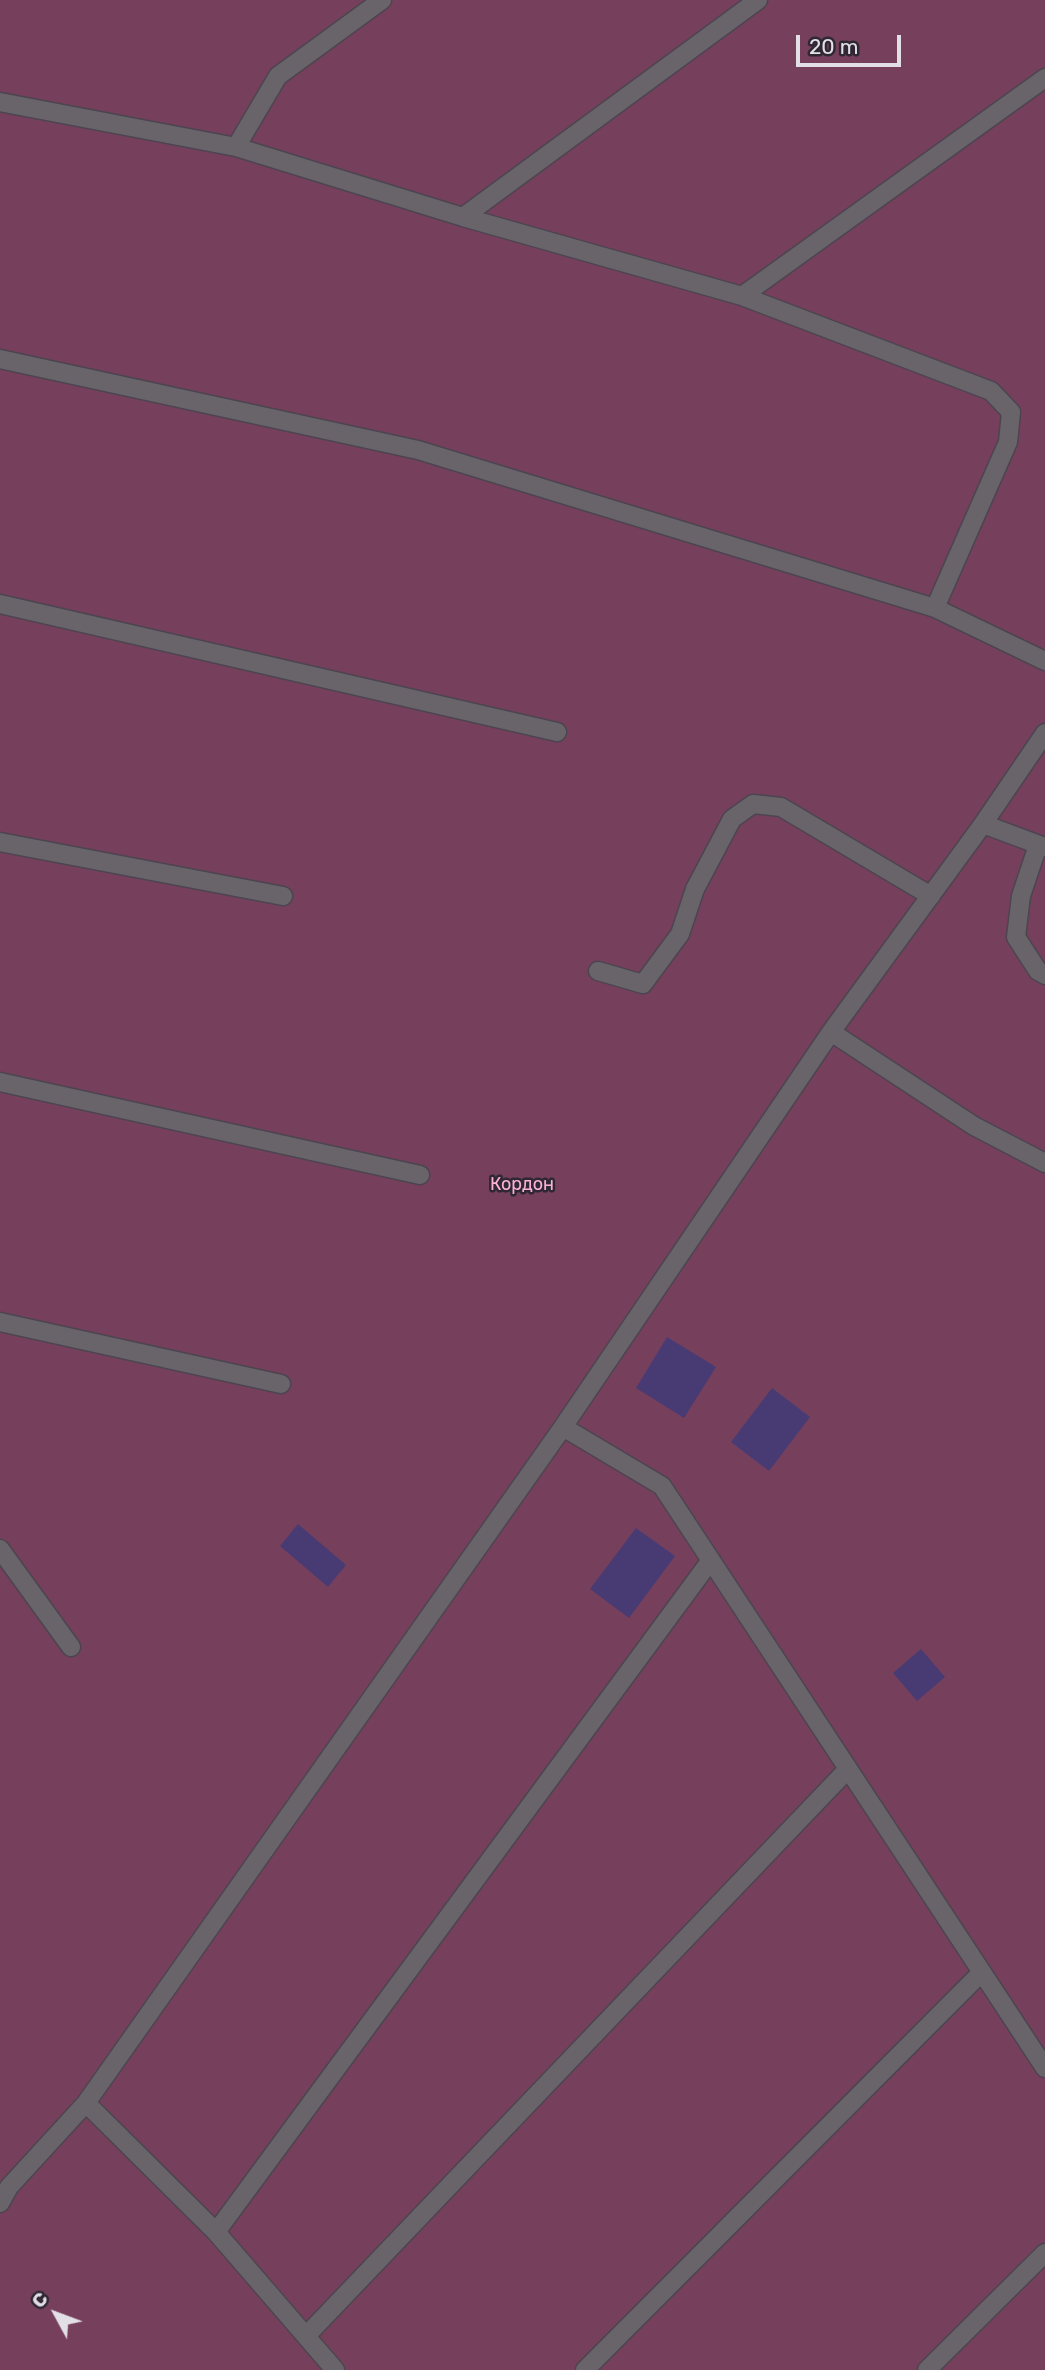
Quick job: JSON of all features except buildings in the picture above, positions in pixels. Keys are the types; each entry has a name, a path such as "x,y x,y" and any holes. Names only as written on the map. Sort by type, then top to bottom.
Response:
{"street":[{"path":"236,147 278,76 382,0"},
{"path":"463,216 758,0"},
{"path":"742,296 1045,78"},
{"path":"0,102 236,147 742,296 991,391 1011,412 1008,442 935,608"},
{"path":"0,359 418,450 935,608 1045,661"},
{"path":"0,604 557,732"},
{"path":"3,2192 86,2103 563,1427 831,1032 983,824 1045,733"},
{"path":"598,971 643,984 681,934 695,889 732,819 753,804 781,807 931,896"},
{"path":"983,824 1042,846 1020,896 1016,937 1038,971 1045,975"},
{"path":"0,842 283,896"},
{"path":"831,1032 974,1126 1045,1163"},
{"path":"0,1082 420,1175"},
{"path":"0,1322 281,1384"},
{"path":"563,1427 662,1486 1045,2068"},
{"path":"0,1549 71,1647"},
{"path":"216,2232 711,1560"},
{"path":"306,2336 848,1769"},
{"path":"585,2370 982,1972"},
{"path":"86,2103 216,2232 335,2370"},
{"path":"927,2370 1045,2253"}],"green space":[{"name":"Кордон","path":"0,0 1045,0 1045,2370 0,2370"}]}
